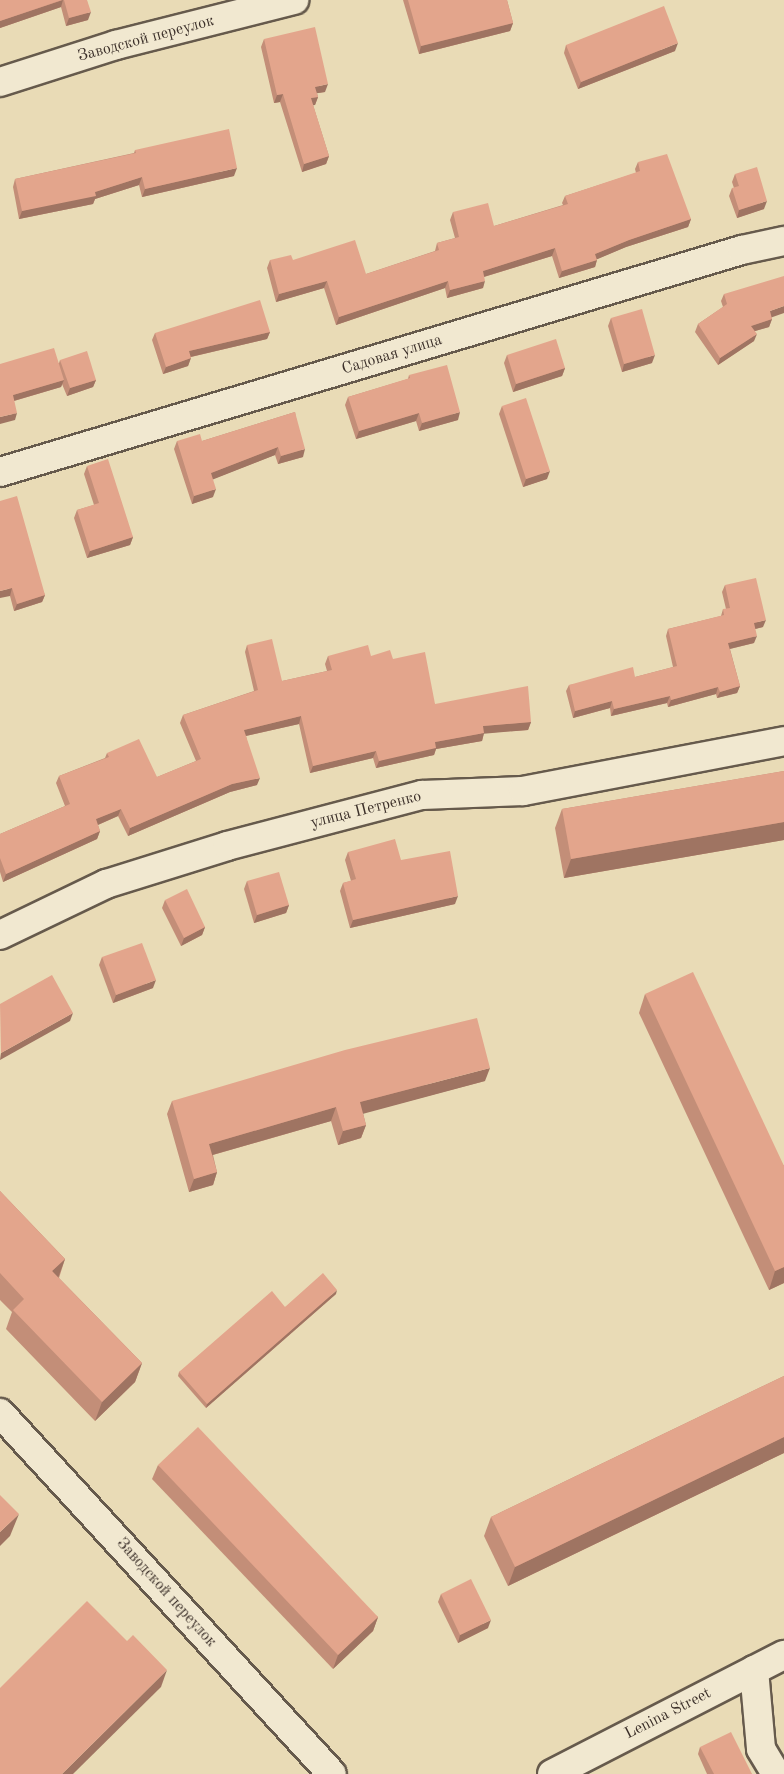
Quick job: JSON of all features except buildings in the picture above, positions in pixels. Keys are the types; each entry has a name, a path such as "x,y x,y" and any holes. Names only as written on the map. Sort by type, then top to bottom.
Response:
{"street":[{"name":"Заводской переулок","path":"0,81 116,45 294,0"},
{"name":"Садовая улица","path":"0,472 719,257 784,241"},
{"name":"улица Петренко","path":"0,935 106,884 227,846 423,795 523,791 784,741"},
{"name":"Заводской переулок","path":"0,1413 332,1774"},
{"name":"Lenina Street","path":"552,1774 784,1655"},
{"path":"754,1670 761,1749 776,1774"}]}
